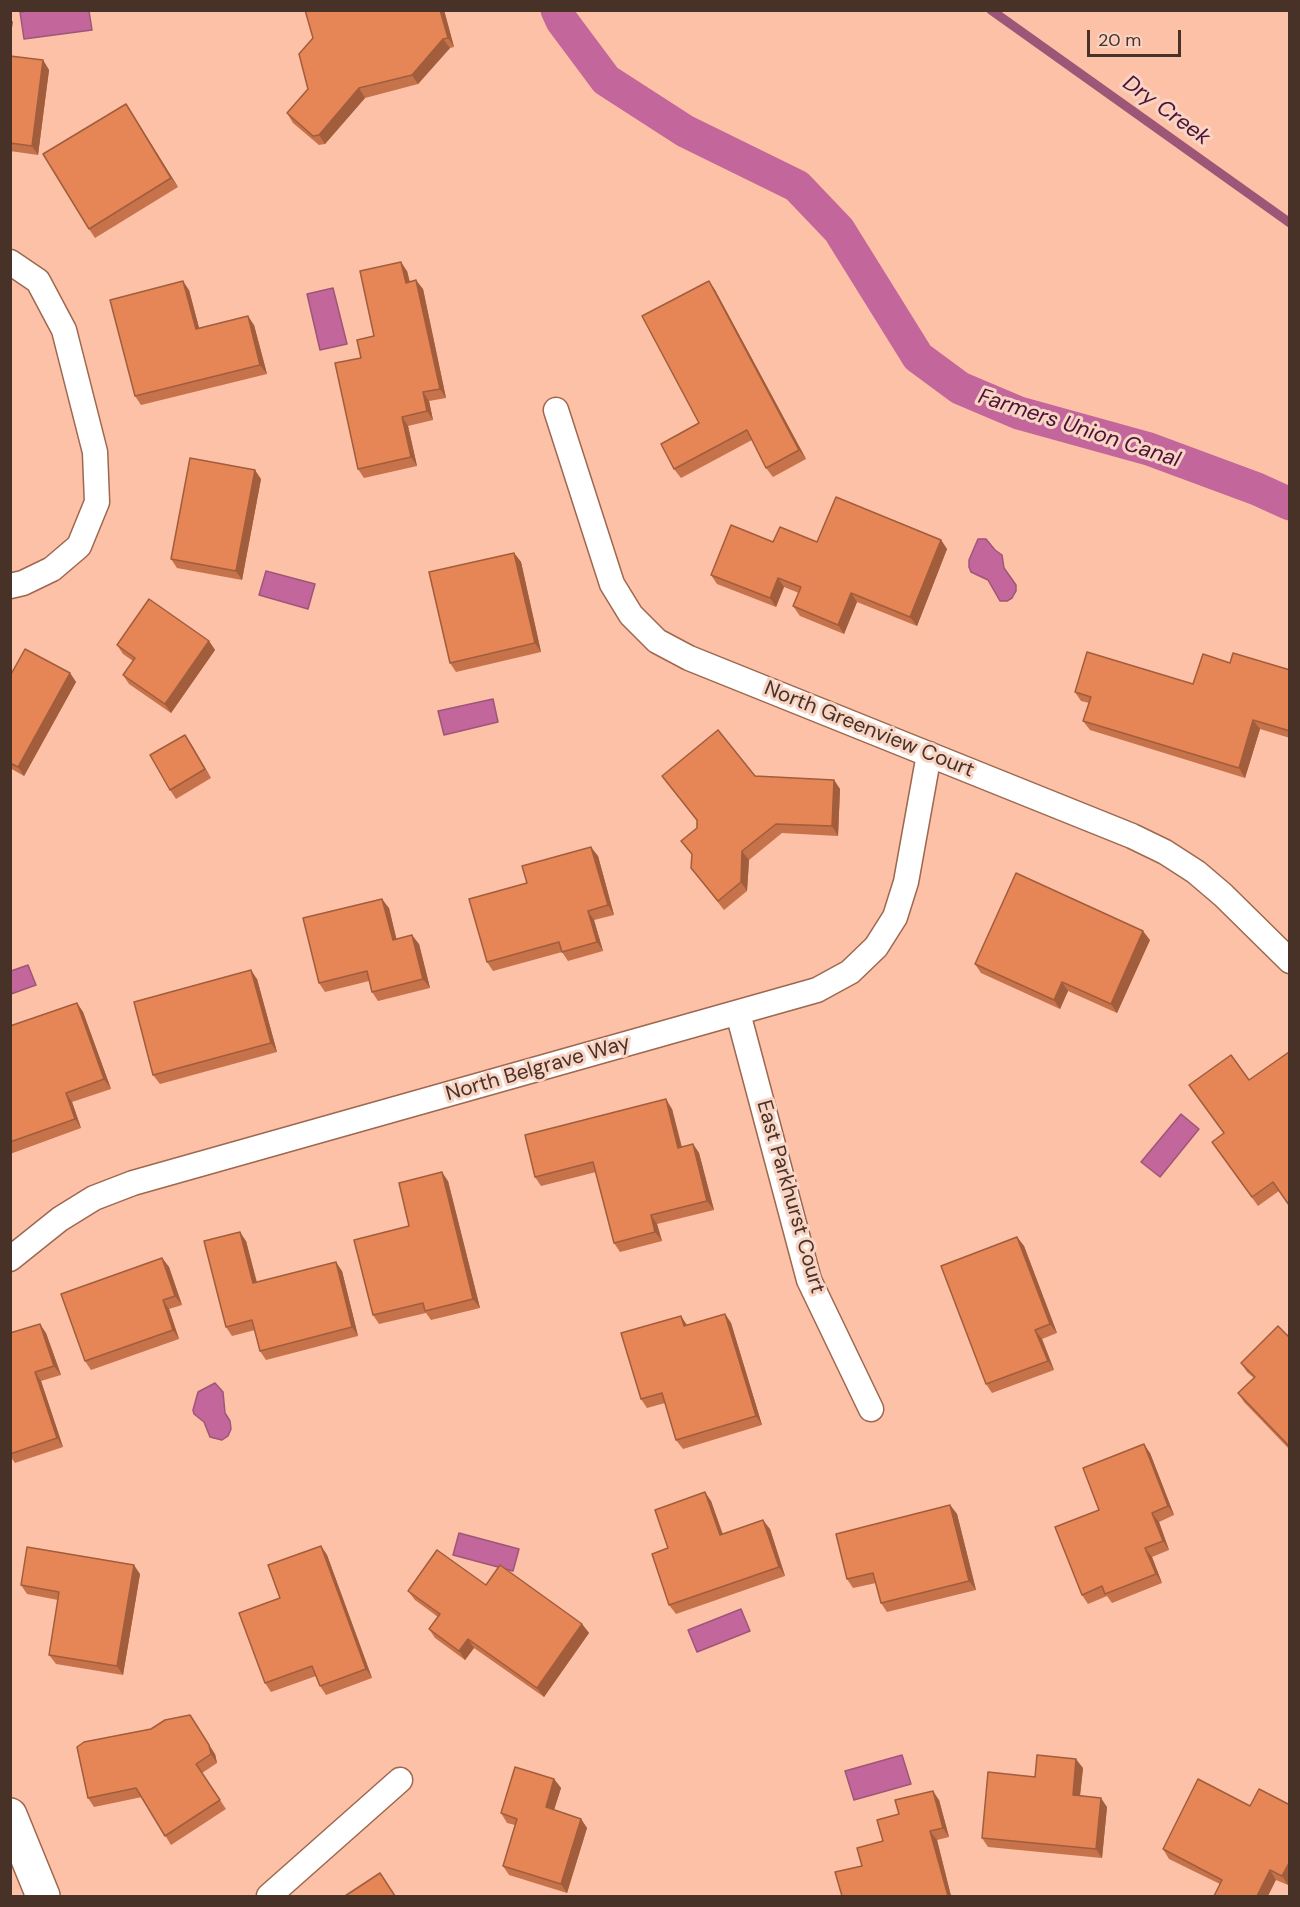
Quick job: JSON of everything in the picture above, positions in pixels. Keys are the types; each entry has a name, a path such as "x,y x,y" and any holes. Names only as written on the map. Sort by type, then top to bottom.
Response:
{"street":[{"path":"10,262 38,281 64,330 95,452 97,502 79,546 52,569 23,583 10,586"},
{"name":"North Greenview Court","path":"556,410 612,584 631,615 657,640 689,658 1132,836 1165,852 1196,872 1290,961"},
{"name":"North Belgrave Way","path":"10,1259 68,1214 94,1198 133,1183 817,990 850,972 876,947 894,916 906,882 928,754"},
{"name":"East Parkhurst Court","path":"738,1013 809,1280 871,1409"},
{"path":"269,1896 400,1780"},
{"path":"10,1815 43,1896"}],"shaded area":[{"path":"89,11 92,30 24,39 20,12"},
{"path":"333,288 347,344 320,350 307,294"},
{"path":"978,539 986,539 1002,555 1004,568 1016,585 1016,591 1007,601 1000,601 988,580 971,572 969,560"},
{"path":"266,571 315,584 308,609 259,595"},
{"path":"493,699 498,722 444,735 438,711"},
{"path":"28,965 36,985 11,994 11,971"},
{"path":"1181,1114 1199,1129 1160,1177 1141,1162"},
{"path":"215,1383 223,1392 225,1413 230,1421 231,1429 228,1436 222,1440 210,1437 204,1422 194,1414 193,1410 198,1392"},
{"path":"459,1533 519,1549 513,1571 453,1555"},
{"path":"741,1609 750,1631 697,1652 688,1630"},
{"path":"902,1755 911,1784 854,1800 845,1771"}],"building":[{"path":"305,10 440,10 448,38 443,39 412,75 359,88 319,135 313,136 287,113 308,89 299,54 313,38"},
{"path":"10,56 43,60 32,146 10,143"},
{"path":"126,104 171,178 89,229 43,154"},
{"path":"401,262 406,283 416,280 440,389 423,392 427,411 402,417 411,457 358,469 335,363 361,358 357,340 374,336 360,271"},
{"path":"183,281 196,329 248,316 260,365 135,396 110,300"},
{"path":"709,281 799,450 766,468 747,430 674,469 661,444 699,423 642,316"},
{"path":"190,458 255,470 236,571 171,559"},
{"path":"836,497 941,540 910,617 851,593 838,625 793,606 801,587 778,578 770,598 711,575 731,525 773,542 780,527 817,542"},
{"path":"514,553 535,643 450,663 429,572"},
{"path":"149,599 209,641 165,704 123,675 135,658 117,645"},
{"path":"25,649 70,673 18,767 10,763 10,676"},
{"path":"1087,652 1193,684 1203,654 1230,663 1233,653 1290,670 1290,731 1253,720 1239,768 1083,721 1091,697 1075,692"},
{"path":"718,730 755,776 834,780 832,826 776,824 742,851 741,882 718,901 691,868 692,854 681,841 697,828 697,820 662,776"},
{"path":"185,735 205,769 170,790 150,755"},
{"path":"591,847 608,905 588,911 597,942 562,952 559,942 487,962 469,899 527,883 522,866"},
{"path":"1016,873 1143,931 1111,1004 1062,982 1054,1000 975,964"},
{"path":"382,899 393,940 412,935 423,979 372,992 367,971 319,983 303,918"},
{"path":"251,970 271,1043 153,1075 134,1002"},
{"path":"77,1003 104,1079 66,1093 75,1119 10,1142 10,1026"},
{"path":"1289,1052 1289,1205 1273,1182 1252,1197 1212,1142 1224,1133 1189,1085 1231,1055 1249,1080"},
{"path":"666,1099 678,1148 693,1144 707,1201 651,1215 655,1232 614,1243 593,1162 535,1177 525,1135"},
{"path":"442,1172 473,1299 425,1311 423,1303 373,1315 354,1240 409,1226 399,1183"},
{"path":"240,1232 253,1283 336,1262 352,1327 260,1351 252,1320 226,1327 204,1241"},
{"path":"1017,1237 1050,1324 1035,1330 1048,1361 986,1384 941,1266"},
{"path":"162,1258 175,1296 163,1300 173,1330 85,1361 61,1294"},
{"path":"725,1314 756,1416 676,1440 662,1393 641,1399 621,1333 681,1316 684,1326"},
{"path":"40,1324 54,1366 35,1372 57,1438 10,1454 10,1333"},
{"path":"1278,1326 1290,1338 1290,1447 1238,1393 1255,1377 1241,1363"},
{"path":"1144,1444 1168,1506 1152,1513 1163,1541 1145,1548 1156,1574 1105,1594 1102,1586 1082,1595 1055,1527 1099,1510 1083,1468"},
{"path":"705,1492 720,1535 763,1520 779,1567 669,1605 652,1554 668,1548 655,1510"},
{"path":"950,1505 969,1581 881,1603 873,1573 847,1579 836,1534"},
{"path":"321,1546 366,1669 320,1686 312,1666 265,1683 239,1613 280,1598 268,1565"},
{"path":"27,1547 134,1565 117,1666 49,1655 59,1592 21,1585"},
{"path":"437,1550 486,1585 500,1565 582,1624 537,1688 468,1639 459,1651 429,1629 440,1614 408,1591"},
{"path":"190,1715 209,1745 211,1754 196,1764 220,1800 165,1836 136,1788 88,1798 77,1747 84,1742 151,1729 165,1720"},
{"path":"1037,1755 1076,1759 1073,1795 1101,1798 1096,1849 982,1838 988,1772 1035,1777"},
{"path":"515,1767 554,1779 546,1807 581,1819 561,1884 503,1866 517,1819 501,1813"},
{"path":"1198,1779 1250,1806 1259,1789 1290,1805 1290,1861 1282,1876 1270,1870 1257,1896 1214,1896 1222,1880 1163,1849"},
{"path":"933,1791 943,1828 930,1831 948,1896 842,1896 835,1872 862,1866 857,1848 883,1841 877,1820 899,1814 895,1800"},
{"path":"380,1873 395,1896 345,1896"}],"waterway":[{"name":"Farmers Union Canal","path":"557,10 562,21 606,80 685,131 797,186 839,230 918,357 960,388 1019,413 1149,449 1257,489 1290,504"},
{"name":"Dry Creek","path":"991,10 1290,223"}]}
